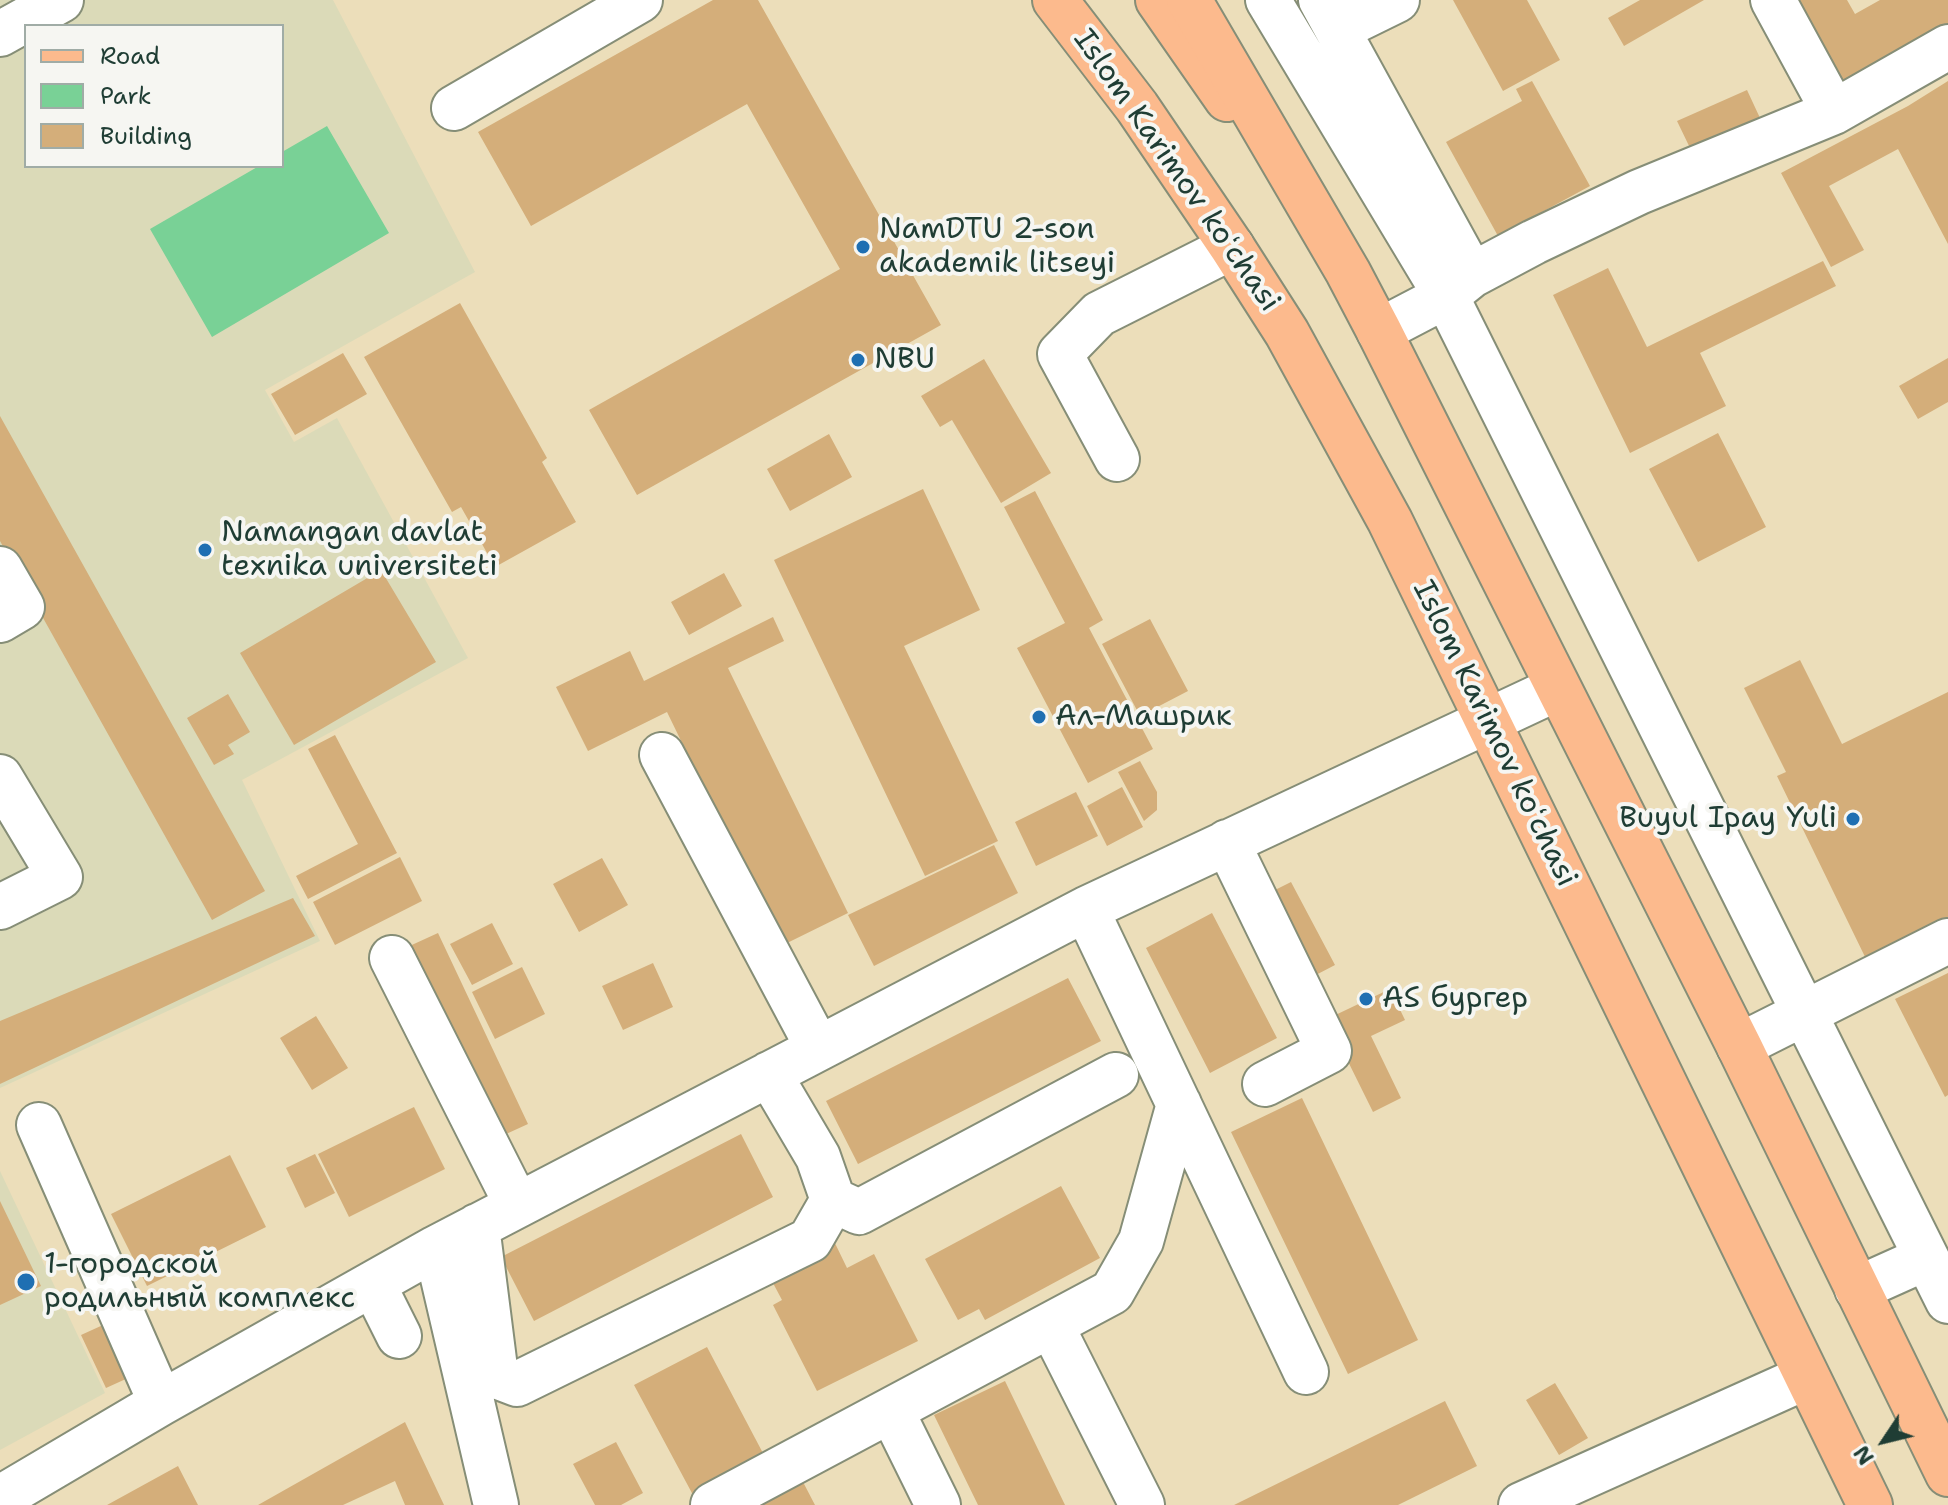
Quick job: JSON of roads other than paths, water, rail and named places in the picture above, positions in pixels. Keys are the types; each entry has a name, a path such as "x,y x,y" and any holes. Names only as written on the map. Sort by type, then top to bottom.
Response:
{"main road":[{"name":"Islom Karimov koʻchasi","path":"1055,0 1137,107 1232,247 1287,333 1390,521 1870,1505"},
{"path":"1158,0 1348,272"},
{"path":"1189,0 1348,272 1379,331 1739,1046 1948,1474"}],"street":[{"path":"0,34 61,0"},
{"path":"454,108 640,0"},
{"path":"1268,0 1459,286"},
{"path":"1397,0 1329,14 1806,1013 1948,1301"},
{"path":"1773,0 1834,112"},
{"path":"1379,331 1639,192 1834,112 1948,47"},
{"path":"1117,459 1060,354 1099,314 1232,247"},
{"path":"0,569 22,607 0,620"},
{"path":"0,1498 436,1248 818,1048 1086,909 1558,688"},
{"path":"662,755 818,1048"},
{"path":"0,777 12,824 60,877 0,907"},
{"path":"1227,842 1329,1051 1265,1084"},
{"path":"1086,909 1306,1372"},
{"path":"1739,1046 1948,941"},
{"path":"392,958 517,1205"},
{"path":"769,1074 818,1157 833,1200 859,1212 1116,1075"},
{"path":"713,1505 1112,1292 1141,1241 1179,1104"},
{"path":"39,1125 161,1403"},
{"path":"477,1226 496,1376 517,1384 810,1240 833,1200"},
{"path":"436,1248 496,1505"},
{"path":"1857,1289 1926,1258"},
{"path":"373,1284 399,1336"},
{"path":"1051,1325 1142,1505"},
{"path":"1521,1505 1590,1491 1806,1377"},
{"path":"891,1410 938,1505"}],"place":[{"name":"NamDTU 2-son akademik litseyi","path":"863,247"},
{"name":"NBU","path":"858,360"},
{"name":"Namangan davlat texnika universiteti","path":"205,550"},
{"name":"Ал-Машрик","path":"1039,717"},
{"name":"Buyul Ipay Yuli","path":"1853,819"},
{"name":"AS бургер","path":"1366,999"},
{"name":"1-городской родильный комплекс","path":"26,1282"}]}
